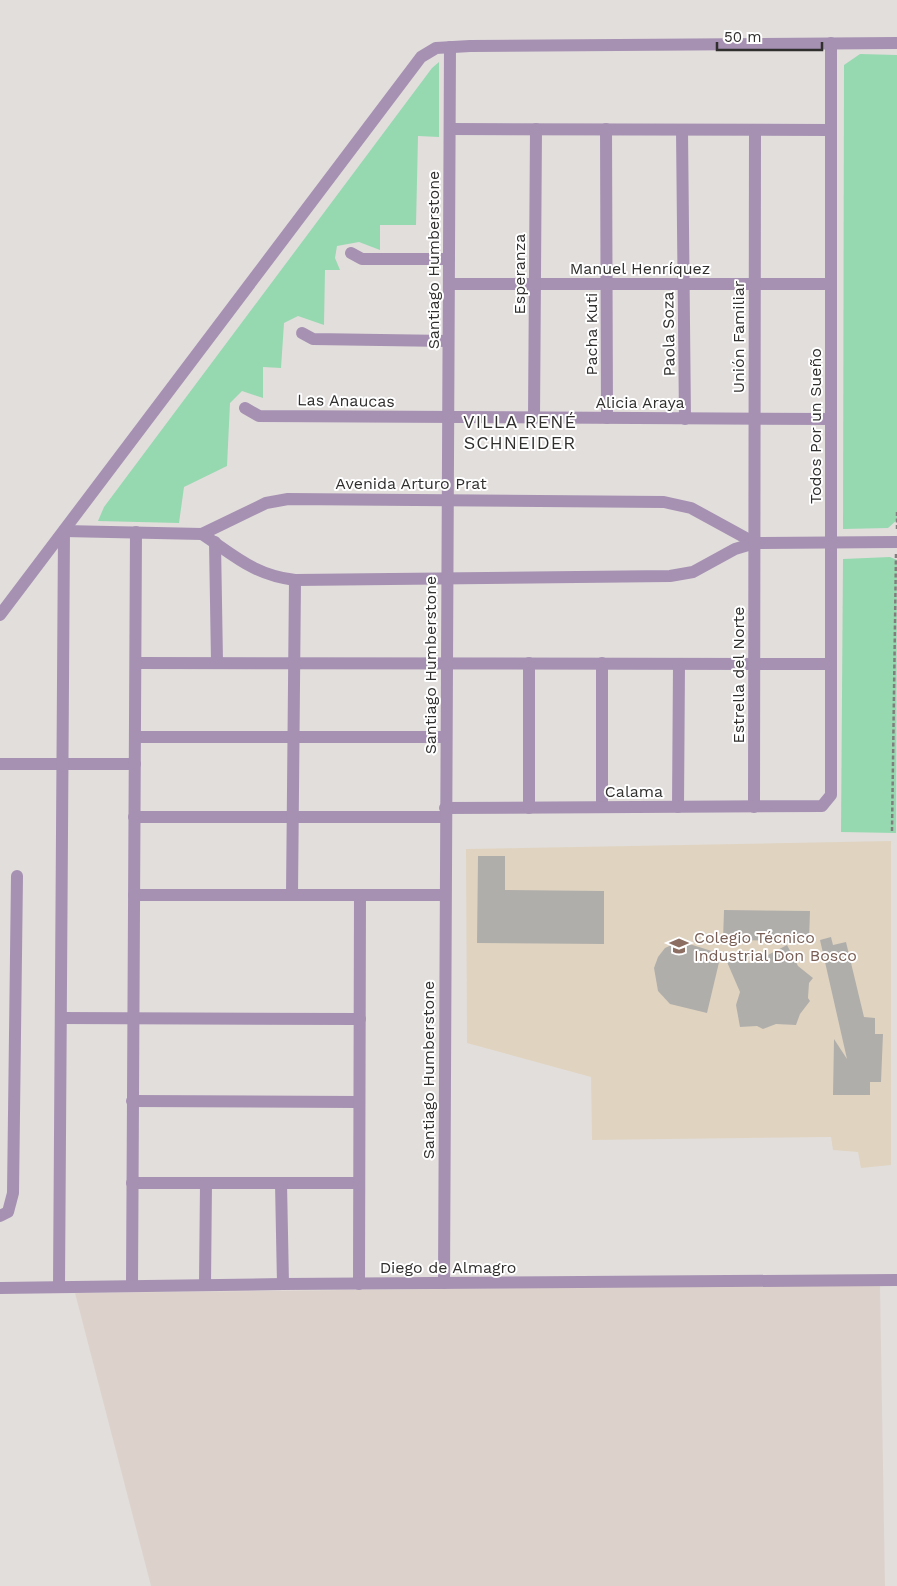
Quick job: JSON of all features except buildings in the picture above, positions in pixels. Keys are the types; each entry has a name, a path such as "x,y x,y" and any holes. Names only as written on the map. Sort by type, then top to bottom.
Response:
{"street":[{"name":"Todos Por un Sueño","path":"822,806 831,795 831,43"},
{"path":"0,615 421,57 436,48 450,47 897,43"},
{"name":"Santiago Humberstone","path":"444,1283 450,47"},
{"path":"450,129 832,130"},
{"name":"Esperanza","path":"534,418 536,129"},
{"name":"Pacha Kuti","path":"606,130 607,418"},
{"name":"Paola Soza","path":"682,130 685,419"},
{"name":"Unión Familiar","path":"755,130 755,544"},
{"path":"351,253 362,259 449,259"},
{"name":"Manuel Henríquez","path":"449,284 831,284"},
{"path":"302,333 313,339 448,341"},
{"name":"Las Anaucas","path":"245,408 260,416 448,418"},
{"name":"Alicia Araya","path":"448,418 831,419"},
{"name":"Avenida Arturo Prat","path":"64,532 202,534 266,503 288,498 664,502 691,508 755,544"},
{"path":"59,1286 64,532"},
{"path":"132,1286 136,532"},
{"path":"202,534 254,570 276,578 295,580 447,576 670,576 693,572 735,549 755,544 897,542"},
{"path":"215,542 217,662"},
{"name":"Estrella del Norte","path":"754,807 755,544"},
{"path":"292,895 295,580"},
{"path":"136,663 831,664"},
{"path":"529,663 529,808"},
{"path":"602,663 602,807"},
{"path":"678,807 679,664"},
{"path":"135,737 446,737"},
{"path":"0,764 135,764"},
{"name":"Calama","path":"134,817 293,817 529,808 822,806"},
{"path":"0,1216 8,1212 13,1193 17,876"},
{"path":"134,895 445,895"},
{"path":"359,1284 360,895"},
{"path":"61,1018 360,1019"},
{"path":"132,1101 359,1102"},
{"path":"132,1183 359,1183"},
{"path":"205,1285 206,1183"},
{"path":"281,1183 283,1284"},
{"name":"Diego de Almagro","path":"0,1288 897,1280"}],"path":[{"path":"892,831 897,510"}],"shaded area":[{"name":"Colegio Técnico Industrial Don Bosco","path":"891,841 891,1165 861,1168 858,1152 833,1150 831,1137 592,1140 591,1077 467,1043 466,849"},
{"path":"880,1284 885,1586 151,1586 75,1293"}],"green space":[{"path":"860,54 897,55 897,520 888,528 843,529 844,65"},
{"path":"439,62 439,137 418,136 416,225 380,225 380,250 359,242 337,246 335,258 340,270 325,270 324,325 298,316 284,323 281,368 263,367 263,398 242,391 230,403 227,466 184,487 179,523 98,521 104,507 432,68"},
{"path":"890,557 897,560 896,833 841,832 843,559"}],"place":[{"name":"Colegio Técnico Industrial Don Bosco","path":"679,946"}],"district":[{"name":"VILLA RENÉ SCHNEIDER","path":"520,432"}]}
